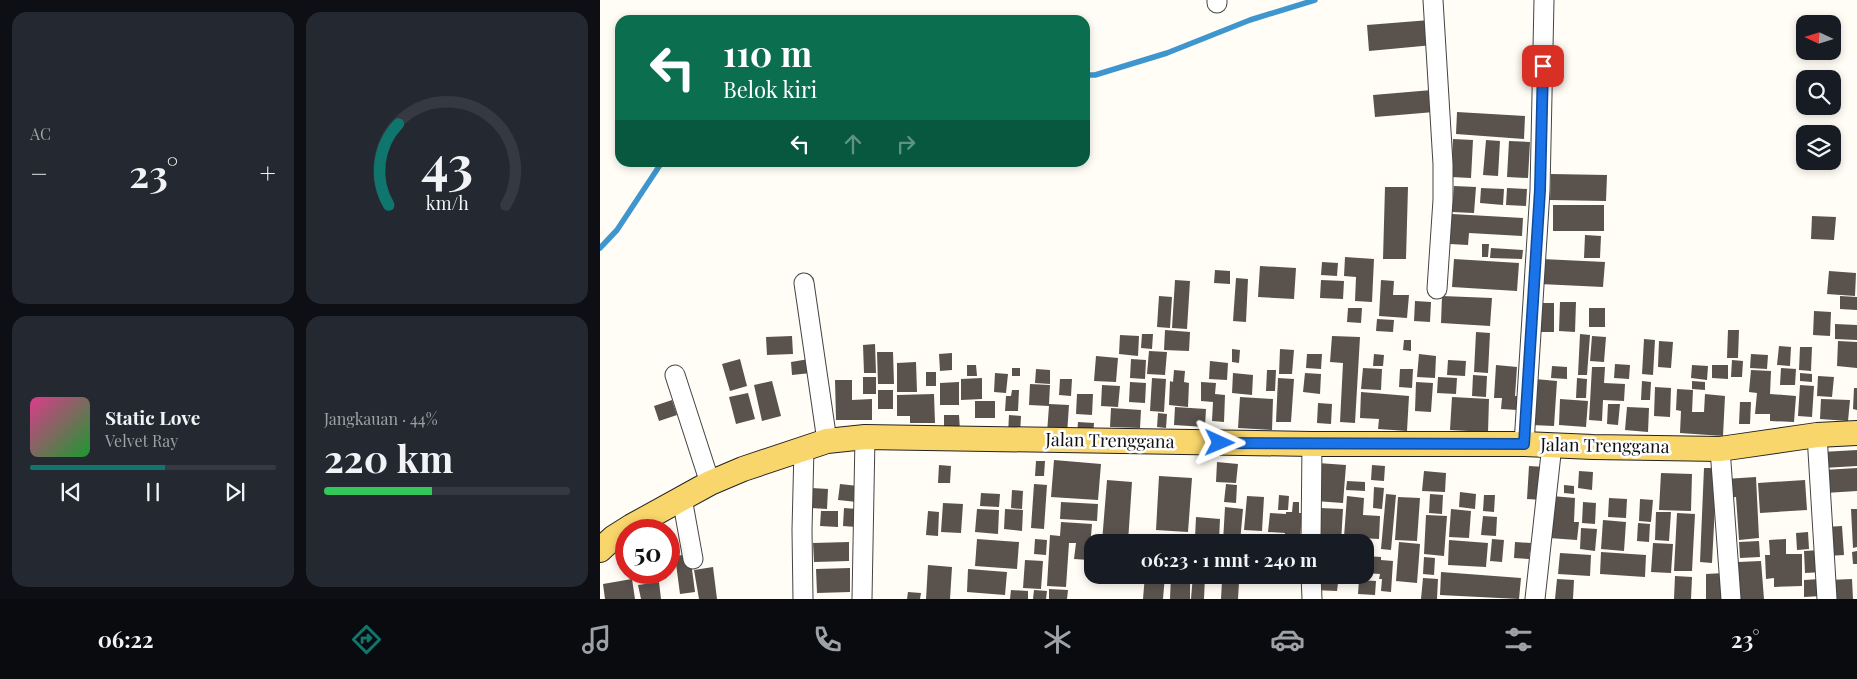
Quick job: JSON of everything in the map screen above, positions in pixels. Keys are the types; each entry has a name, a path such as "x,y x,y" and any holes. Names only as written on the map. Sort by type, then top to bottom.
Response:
{"main road":[{"name":"Jalan Trenggana","path":"600,550 613,538 632,526 710,483 743,469 827,441 865,437 1312,444 1524,444 1720,449 1817,435 1857,433"}],"street":[{"path":"1433,0 1443,164 1443,200 1437,289"},
{"path":"1524,444 1540,190 1544,0"},
{"path":"804,283 827,441"},
{"path":"674,376 710,483"},
{"path":"1817,435 1827,599"},
{"path":"862,599 865,437"},
{"path":"1311,534 1312,444"},
{"path":"1535,599 1552,445"},
{"path":"803,599 804,448"},
{"path":"1720,449 1731,599"},
{"path":"682,498 693,559"},
{"path":"1311,584 1312,599"}],"building":[{"path":"1430,20 1433,45 1369,51 1367,25"},
{"path":"1432,90 1434,112 1375,117 1373,95"},
{"path":"1457,112 1525,116 1524,139 1456,134"},
{"path":"1453,139 1473,140 1471,178 1451,177"},
{"path":"1486,140 1500,141 1498,176 1483,175"},
{"path":"1509,141 1530,142 1528,178 1507,177"},
{"path":"1551,174 1607,175 1606,201 1550,200"},
{"path":"1454,186 1476,187 1474,213 1452,212"},
{"path":"1385,187 1408,187 1406,259 1383,259"},
{"path":"1481,188 1504,189 1503,205 1480,203"},
{"path":"1507,188 1527,189 1526,206 1506,205"},
{"path":"1553,205 1604,205 1604,231 1553,231"},
{"path":"1452,214 1523,218 1522,236 1469,233 1468,245 1450,244"},
{"path":"1812,216 1836,217 1834,240 1811,239"},
{"path":"1585,235 1601,236 1600,258 1584,258"},
{"path":"1482,244 1489,244 1488,257 1482,257"},
{"path":"1491,248 1523,250 1522,259 1490,258"},
{"path":"1345,257 1374,259 1372,302 1355,301 1356,277 1344,276"},
{"path":"1454,259 1519,263 1517,291 1452,287"},
{"path":"1542,259 1605,262 1603,287 1540,284"},
{"path":"1322,262 1338,263 1337,276 1321,275"},
{"path":"1260,266 1296,268 1294,299 1258,297"},
{"path":"1215,270 1230,271 1230,284 1214,283"},
{"path":"1829,271 1856,273 1855,296 1827,294"},
{"path":"1236,278 1248,279 1246,322 1233,321"},
{"path":"1175,280 1190,281 1187,329 1172,328"},
{"path":"1321,280 1344,281 1343,299 1320,298"},
{"path":"1381,280 1394,281 1393,295 1409,295 1407,318 1379,316"},
{"path":"1159,296 1172,297 1170,328 1157,327"},
{"path":"1442,296 1492,298 1490,326 1441,323"},
{"path":"1840,296 1857,297 1857,310 1840,309"},
{"path":"1415,301 1431,302 1430,322 1414,321"},
{"path":"1560,302 1576,302 1575,332 1559,331"},
{"path":"1539,303 1554,303 1554,332 1539,332"},
{"path":"1348,308 1362,308 1361,323 1347,322"},
{"path":"1589,308 1605,308 1605,327 1589,327"},
{"path":"1814,311 1831,312 1830,336 1813,335"},
{"path":"1377,319 1394,320 1393,332 1376,331"},
{"path":"1835,324 1857,325 1857,340 1835,339"},
{"path":"1165,330 1190,332 1189,351 1164,350"},
{"path":"1728,330 1739,330 1738,358 1727,358"},
{"path":"1476,332 1490,333 1488,373 1474,372"},
{"path":"1142,334 1153,334 1152,349 1141,348"},
{"path":"1580,334 1590,335 1587,375 1578,375"},
{"path":"1120,335 1139,336 1138,356 1119,354"},
{"path":"792,336 793,354 767,355 766,337"},
{"path":"1332,336 1360,337 1355,423 1340,422 1343,363 1330,362"},
{"path":"1592,336 1606,337 1604,362 1590,361"},
{"path":"1644,339 1655,340 1653,375 1642,374"},
{"path":"1404,340 1411,340 1411,351 1403,350"},
{"path":"1659,341 1673,342 1671,368 1658,367"},
{"path":"1838,341 1857,342 1857,368 1837,366"},
{"path":"875,344 876,373 864,373 863,345"},
{"path":"1779,346 1791,347 1790,366 1777,365"},
{"path":"1800,347 1812,347 1811,371 1799,370"},
{"path":"1232,349 1240,350 1239,363 1232,362"},
{"path":"1280,349 1294,350 1292,374 1279,374"},
{"path":"1149,351 1167,352 1165,375 1147,374"},
{"path":"877,352 893,352 894,384 878,384"},
{"path":"952,353 952,370 940,371 939,354"},
{"path":"1307,354 1322,354 1321,369 1306,368"},
{"path":"1374,354 1384,355 1383,366 1373,366"},
{"path":"1419,354 1436,356 1435,378 1417,377"},
{"path":"1751,354 1768,355 1767,369 1750,368"},
{"path":"1096,356 1118,358 1116,382 1094,381"},
{"path":"740,359 747,386 730,391 722,364"},
{"path":"809,359 811,373 792,375 791,362"},
{"path":"1131,359 1146,360 1145,379 1130,378"},
{"path":"1448,360 1466,361 1465,376 1447,375"},
{"path":"1732,360 1743,361 1742,377 1731,377"},
{"path":"1210,361 1228,363 1227,380 1209,379"},
{"path":"916,362 917,392 897,392 897,363"},
{"path":"1615,364 1630,365 1629,379 1614,378"},
{"path":"967,365 976,365 977,376 967,376"},
{"path":"1496,365 1517,367 1515,396 1517,396 1517,410 1501,409 1502,398 1494,398"},
{"path":"1692,365 1708,366 1707,380 1691,378"},
{"path":"1712,365 1728,365 1728,379 1712,378"},
{"path":"1552,366 1567,367 1567,379 1551,378"},
{"path":"1592,367 1605,367 1604,383 1625,384 1624,401 1603,400 1602,421 1589,420"},
{"path":"1012,368 1020,368 1020,376 1012,376"},
{"path":"1363,368 1382,369 1381,390 1361,389"},
{"path":"1781,368 1796,369 1795,385 1780,385"},
{"path":"1036,369 1050,370 1050,384 1035,383"},
{"path":"1400,369 1413,369 1412,388 1399,387"},
{"path":"1174,370 1185,371 1184,382 1189,383 1188,407 1169,405 1170,381 1173,382"},
{"path":"1267,370 1276,370 1275,391 1266,391"},
{"path":"1751,370 1771,371 1770,394 1796,396 1794,422 1770,421 1770,414 1755,414 1757,393 1749,392"},
{"path":"926,372 936,372 936,386 926,386"},
{"path":"995,373 1008,374 1006,393 994,392"},
{"path":"1233,373 1253,375 1252,395 1232,393"},
{"path":"1305,373 1321,374 1320,394 1303,392"},
{"path":"1800,373 1812,374 1812,382 1800,381"},
{"path":"1473,375 1487,376 1486,397 1472,396"},
{"path":"1818,376 1834,377 1832,397 1817,396"},
{"path":"863,377 876,377 876,394 863,394"},
{"path":"1438,377 1457,378 1456,394 1437,393"},
{"path":"982,378 982,399 961,400 961,379"},
{"path":"1152,378 1166,379 1164,412 1150,411"},
{"path":"1278,378 1294,379 1291,422 1276,422"},
{"path":"1577,378 1587,379 1586,398 1576,398"},
{"path":"1060,379 1072,379 1071,396 1059,395"},
{"path":"1535,379 1557,381 1554,426 1532,425"},
{"path":"835,380 852,380 852,400 872,399 872,420 836,420"},
{"path":"772,381 781,416 762,421 754,385"},
{"path":"1642,381 1651,382 1650,400 1641,400"},
{"path":"1692,381 1705,382 1705,390 1692,389"},
{"path":"959,382 959,405 940,405 940,383"},
{"path":"1130,382 1146,383 1145,403 1129,402"},
{"path":"1201,382 1216,383 1215,394 1225,395 1224,422 1212,421 1213,402 1201,401"},
{"path":"1416,382 1433,383 1431,412 1415,411"},
{"path":"1030,384 1050,385 1049,404 1069,405 1067,434 1047,433 1049,406 1029,405"},
{"path":"1102,385 1120,386 1118,407 1101,406"},
{"path":"1800,385 1814,386 1812,417 1798,416"},
{"path":"1655,387 1671,388 1670,417 1654,416"},
{"path":"1854,388 1857,388 1857,410 1853,409"},
{"path":"1677,389 1693,390 1692,412 1704,412 1705,394 1725,396 1723,436 1680,433 1681,411 1676,410"},
{"path":"878,390 893,390 893,409 878,409"},
{"path":"1012,390 1019,390 1018,411 1005,411 1006,396 1011,396"},
{"path":"1361,392 1409,396 1407,431 1378,429 1379,419 1360,418"},
{"path":"748,393 755,419 736,424 729,397"},
{"path":"934,394 935,423 910,423 910,416 897,416 897,395"},
{"path":"1077,394 1093,394 1092,415 1076,414"},
{"path":"1240,397 1273,399 1272,430 1238,428"},
{"path":"1452,397 1489,399 1488,432 1450,430"},
{"path":"1560,399 1588,401 1586,427 1559,425"},
{"path":"1821,399 1850,400 1848,421 1820,419"},
{"path":"672,400 677,415 659,421 654,406"},
{"path":"975,401 995,401 995,418 975,418"},
{"path":"1740,402 1751,402 1750,424 1739,424"},
{"path":"1318,403 1332,404 1331,424 1317,423"},
{"path":"1608,404 1620,404 1618,425 1607,424"},
{"path":"1175,407 1206,409 1205,427 1174,425"},
{"path":"1627,407 1649,408 1648,432 1625,430"},
{"path":"1111,408 1141,410 1140,428 1110,427"},
{"path":"1158,413 1167,414 1166,428 1157,427"},
{"path":"944,415 959,415 960,431 944,432"},
{"path":"1009,415 1021,416 1020,434 1008,434"},
{"path":"1078,422 1094,423 1093,436 1077,435"},
{"path":"1857,450 1857,466 1823,468 1822,452"},
{"path":"1054,460 1101,464 1098,500 1051,497"},
{"path":"1036,461 1045,461 1044,476 1035,476"},
{"path":"1217,462 1238,464 1236,483 1216,482"},
{"path":"1318,463 1346,465 1343,503 1315,501"},
{"path":"939,465 951,466 950,483 938,483"},
{"path":"1372,465 1385,466 1384,481 1371,480"},
{"path":"1529,466 1546,467 1543,500 1527,499"},
{"path":"1704,468 1717,468 1712,563 1700,562"},
{"path":"1857,468 1857,491 1825,493 1824,470"},
{"path":"1424,471 1446,473 1445,492 1422,491"},
{"path":"1579,471 1593,472 1592,490 1578,488"},
{"path":"1661,473 1692,474 1691,511 1659,510"},
{"path":"1159,476 1192,478 1188,532 1156,530"},
{"path":"1756,477 1759,538 1739,540 1736,497 1726,498 1725,479"},
{"path":"1107,480 1132,482 1129,534 1103,534"},
{"path":"1805,480 1807,510 1760,513 1758,483"},
{"path":"1347,481 1365,482 1365,491 1346,490"},
{"path":"840,484 858,486 857,502 838,500"},
{"path":"1034,484 1047,485 1044,529 1031,528"},
{"path":"1226,484 1237,485 1236,503 1224,502"},
{"path":"1564,485 1574,486 1574,494 1564,493"},
{"path":"1374,487 1384,488 1382,509 1373,508"},
{"path":"812,488 828,489 827,509 811,508"},
{"path":"1012,490 1023,491 1022,509 1011,508"},
{"path":"1460,492 1476,494 1475,509 1459,507"},
{"path":"981,493 1000,494 999,507 980,506"},
{"path":"1386,494 1396,495 1391,550 1381,549"},
{"path":"1430,494 1443,495 1442,514 1429,513"},
{"path":"1279,495 1289,496 1288,510 1278,510"},
{"path":"1484,495 1495,495 1494,512 1483,511"},
{"path":"1247,496 1264,497 1262,531 1244,530"},
{"path":"1347,496 1364,498 1363,515 1380,516 1379,539 1374,539 1374,534 1344,534"},
{"path":"1552,496 1575,498 1574,522 1579,522 1577,540 1549,538"},
{"path":"1398,497 1420,498 1417,541 1395,540"},
{"path":"1609,498 1627,499 1626,518 1608,517"},
{"path":"1640,499 1653,500 1651,522 1639,521"},
{"path":"1061,502 1098,504 1097,521 1060,519"},
{"path":"1293,502 1299,502 1299,513 1302,513 1300,534 1268,532 1270,513 1286,514 1286,512 1292,512"},
{"path":"1583,502 1596,503 1595,524 1582,523"},
{"path":"943,503 963,504 961,533 941,532"},
{"path":"1225,507 1243,509 1241,534 1223,534"},
{"path":"844,508 857,509 856,527 843,526"},
{"path":"1320,508 1343,509 1341,534 1318,534"},
{"path":"977,509 999,510 998,534 975,532"},
{"path":"1005,509 1023,510 1022,531 1004,529"},
{"path":"1451,509 1471,511 1469,538 1449,537"},
{"path":"1851,509 1857,509 1857,547 1853,548"},
{"path":"821,511 838,511 838,527 820,526"},
{"path":"928,511 939,512 938,536 926,535"},
{"path":"1656,512 1671,512 1669,541 1655,540"},
{"path":"1677,513 1695,514 1692,571 1674,571"},
{"path":"1426,515 1447,516 1444,556 1424,554"},
{"path":"1483,516 1497,517 1496,536 1481,535"},
{"path":"1196,517 1220,519 1219,534 1195,534"},
{"path":"1603,520 1626,522 1624,551 1601,549"},
{"path":"1061,522 1092,524 1091,534 1084,534 1084,560 1074,559 1076,543 1069,543 1066,587 1047,586 1050,535 1060,536"},
{"path":"1638,523 1650,524 1649,542 1637,541"},
{"path":"1842,526 1844,555 1827,556 1825,527"},
{"path":"1581,528 1597,529 1595,551 1580,549"},
{"path":"1808,532 1809,549 1797,550 1796,533"},
{"path":"977,539 1019,542 1017,569 975,566"},
{"path":"1035,539 1047,540 1046,555 1034,554"},
{"path":"1492,539 1504,540 1502,562 1490,561"},
{"path":"1786,539 1786,554 1802,554 1802,586 1774,587 1774,578 1766,579 1765,555 1770,555 1769,540"},
{"path":"1449,540 1488,543 1486,567 1448,565"},
{"path":"1759,541 1760,557 1740,558 1739,542"},
{"path":"849,542 849,561 814,562 813,543"},
{"path":"1399,542 1420,544 1417,583 1396,581"},
{"path":"1515,542 1531,543 1529,559 1514,558"},
{"path":"1653,543 1673,544 1671,573 1651,572"},
{"path":"1821,550 1823,572 1805,573 1804,551"},
{"path":"1857,551 1857,564 1853,564 1852,552"},
{"path":"1601,552 1646,555 1645,577 1600,574"},
{"path":"1560,553 1591,555 1590,576 1558,574"},
{"path":"690,554 695,592 680,594 680,555"},
{"path":"1374,557 1381,557 1381,560 1393,561 1391,592 1381,591 1382,579 1379,579 1380,574 1374,574"},
{"path":"1424,557 1435,558 1434,575 1423,574"},
{"path":"1025,560 1043,561 1041,589 1023,588"},
{"path":"1761,561 1764,599 1740,599 1738,562"},
{"path":"928,565 952,567 950,599 926,599"},
{"path":"713,567 717,599 699,599 694,570"},
{"path":"850,568 850,592 817,593 816,569"},
{"path":"968,569 1007,572 1005,595 967,592"},
{"path":"1441,572 1521,578 1519,599 1440,595"},
{"path":"1724,573 1725,599 1706,599 1706,574"},
{"path":"1675,576 1692,577 1691,599 1674,599"},
{"path":"1423,578 1438,579 1437,599 1421,599"},
{"path":"1557,579 1574,580 1573,599 1555,599"},
{"path":"1820,579 1821,596 1804,597 1804,580"},
{"path":"1852,579 1853,599 1829,599 1828,580"},
{"path":"1374,581 1376,581 1375,595 1358,594 1359,584 1374,584"},
{"path":"615,582 615,584 633,584 635,599 605,599 603,584"},
{"path":"659,584 661,599 641,599 638,585"},
{"path":"1144,584 1164,584 1163,599 1143,599"},
{"path":"1171,584 1190,584 1190,599 1170,599"},
{"path":"1192,584 1205,584 1204,599 1191,599"},
{"path":"1222,584 1239,584 1238,599 1221,599"},
{"path":"1314,584 1338,584 1337,591 1314,590"},
{"path":"1049,589 1068,590 1067,599 1049,599"},
{"path":"1011,590 1028,591 1028,599 1010,599"},
{"path":"1034,590 1047,591 1046,599 1033,599"},
{"path":"908,592 921,593 920,599 907,599"}],"waterway":[{"path":"1090,75 1167,53 1250,20 1315,0"},
{"path":"600,248 617,230 659,167"}],"route":[{"path":"1220,443 1524,444 1540,190 1543,66"}]}
